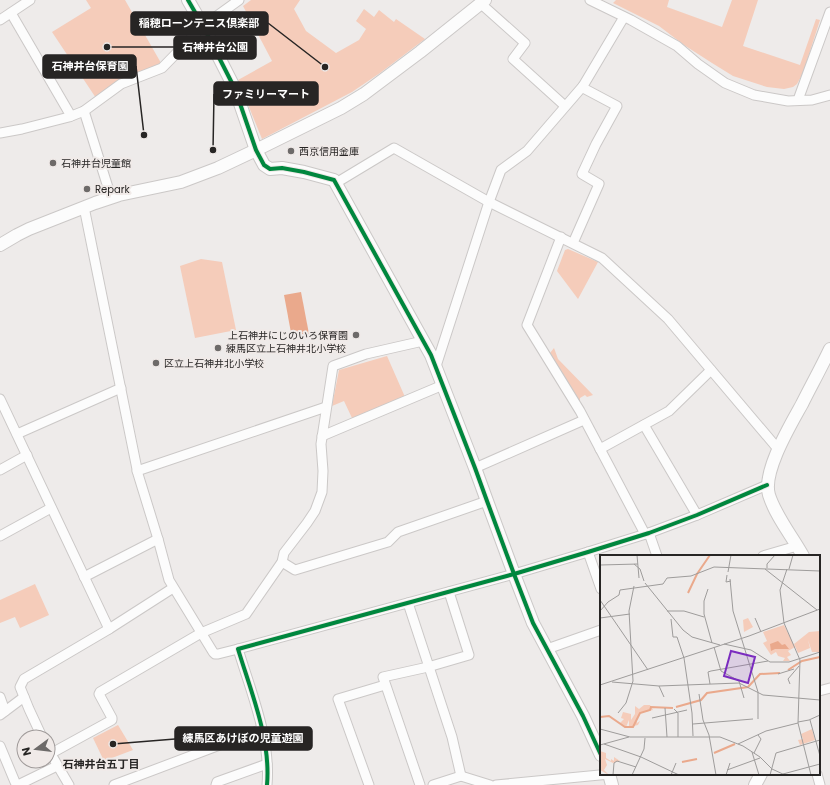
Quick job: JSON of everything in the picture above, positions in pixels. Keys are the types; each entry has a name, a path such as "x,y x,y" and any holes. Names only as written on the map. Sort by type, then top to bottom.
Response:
{"street":[{"path":"0,20 30,0"},
{"path":"188,0 235,89 256,150 264,165 270,169 282,168 334,180 431,355 533,623 583,716 600,753"},
{"path":"0,133 22,129 84,111 121,84 162,68 203,26 239,0"},
{"path":"590,0 677,46 698,64 725,83 754,95 788,101 812,100 830,95"},
{"path":"0,245 17,235 111,197 181,182 218,168 341,108 364,94 420,52 482,2 525,43 513,59 565,106"},
{"path":"798,100 830,12"},
{"path":"11,13 71,116"},
{"path":"436,366 489,202 501,170 527,152 583,86 624,17"},
{"path":"572,243 599,184 582,174 596,144 617,106 585,89 583,86"},
{"path":"84,111 111,197"},
{"path":"336,183 394,148 489,202 602,258 668,319 778,449"},
{"path":"84,207 137,471 169,580 215,654 514,574 647,534 697,515 767,485"},
{"path":"561,237 528,325 584,420 647,534 657,555"},
{"path":"56,748 112,720 99,694 100,692 201,633 246,614 282,562 284,553 315,511 322,492 323,471 321,444 332,366 366,354 423,341"},
{"path":"770,555 800,551 768,494 767,485 778,449 830,349"},
{"path":"600,449 669,411 711,370"},
{"path":"322,436 443,385"},
{"path":"17,434 121,388"},
{"path":"0,399 109,629"},
{"path":"137,471 326,407"},
{"path":"475,468 584,420"},
{"path":"644,425 697,515"},
{"path":"0,470 27,455"},
{"path":"282,562 295,570 388,542 398,532 486,501"},
{"path":"0,536 51,508"},
{"path":"84,577 158,539"},
{"path":"588,552 600,587"},
{"path":"38,729 20,687 24,679 109,629 174,588"},
{"path":"420,785 382,677 428,667 469,655 449,592"},
{"path":"408,603 452,737 462,776"},
{"path":"547,649 600,630"},
{"path":"238,649 262,729 267,764 266,785"},
{"path":"369,785 338,699 385,685"},
{"path":"820,691 830,688"},
{"path":"0,697 3,713 24,697"},
{"path":"114,785 262,729"},
{"path":"0,746 17,784 20,784 57,766 69,785"},
{"path":"216,785 218,782 267,764"},
{"path":"496,785 600,775"},
{"path":"609,775 612,785"},
{"path":"755,785 760,775"},
{"path":"817,775 820,785"},
{"path":"433,785 462,776 490,785"}],"shaded area":[{"path":"86,0 125,0 161,63 160,66 96,98 52,32 91,8"},
{"path":"251,0 300,0 294,9 306,31 336,53 359,40 366,29 356,21 364,9 374,17 379,10 394,22 396,19 425,39 352,92 262,139 238,80 272,61 243,6"},
{"path":"616,0 669,0 667,7 722,27 732,0 758,0 743,46 800,65 816,19 820,20 803,73 797,84 793,87 784,89 767,87 733,76 684,45 659,26 613,3"},
{"path":"568,249 598,262 578,299 557,271 565,250"},
{"path":"201,259 222,262 236,330 195,338 180,266"},
{"path":"301,292 309,334 292,338 284,295"},
{"path":"554,348 558,359 593,395 587,397 585,395 580,398 579,401 550,353"},
{"path":"387,356 405,397 352,418 344,401 332,406 339,370"},
{"path":"35,584 49,615 20,628 15,617 0,623 0,600"},
{"path":"118,725 133,750 104,761 93,738"}],"cycle path":[{"path":"188,0 235,89 256,150 264,165 270,169 282,168 334,180 431,355 533,623 583,716 600,753"},
{"path":"267,785 266,750 263,733 238,649 514,574 588,552 649,533 697,515 767,485"}],"place":[{"name":"石神井台公園","path":"107,47"},
{"name":"稲穂ローンテニス倶楽部","path":"325,67"},
{"name":"石神井台保育園","path":"144,135"},
{"name":"ファミリーマート","path":"213,150"},
{"name":"西京信用金庫","path":"291,151"},
{"name":"石神井台児童館","path":"53,163"},
{"name":"Repark","path":"87,189"},
{"name":"上石神井にじのいろ保育園","path":"356,335"},
{"name":"練馬区立上石神井北小学校","path":"218,348"},
{"name":"区立上石神井北小学校","path":"156,363"},
{"name":"練馬区あけぼの児童遊園","path":"113,744"}],"district":[{"name":"石神井台五丁目","path":"101,764"}]}
